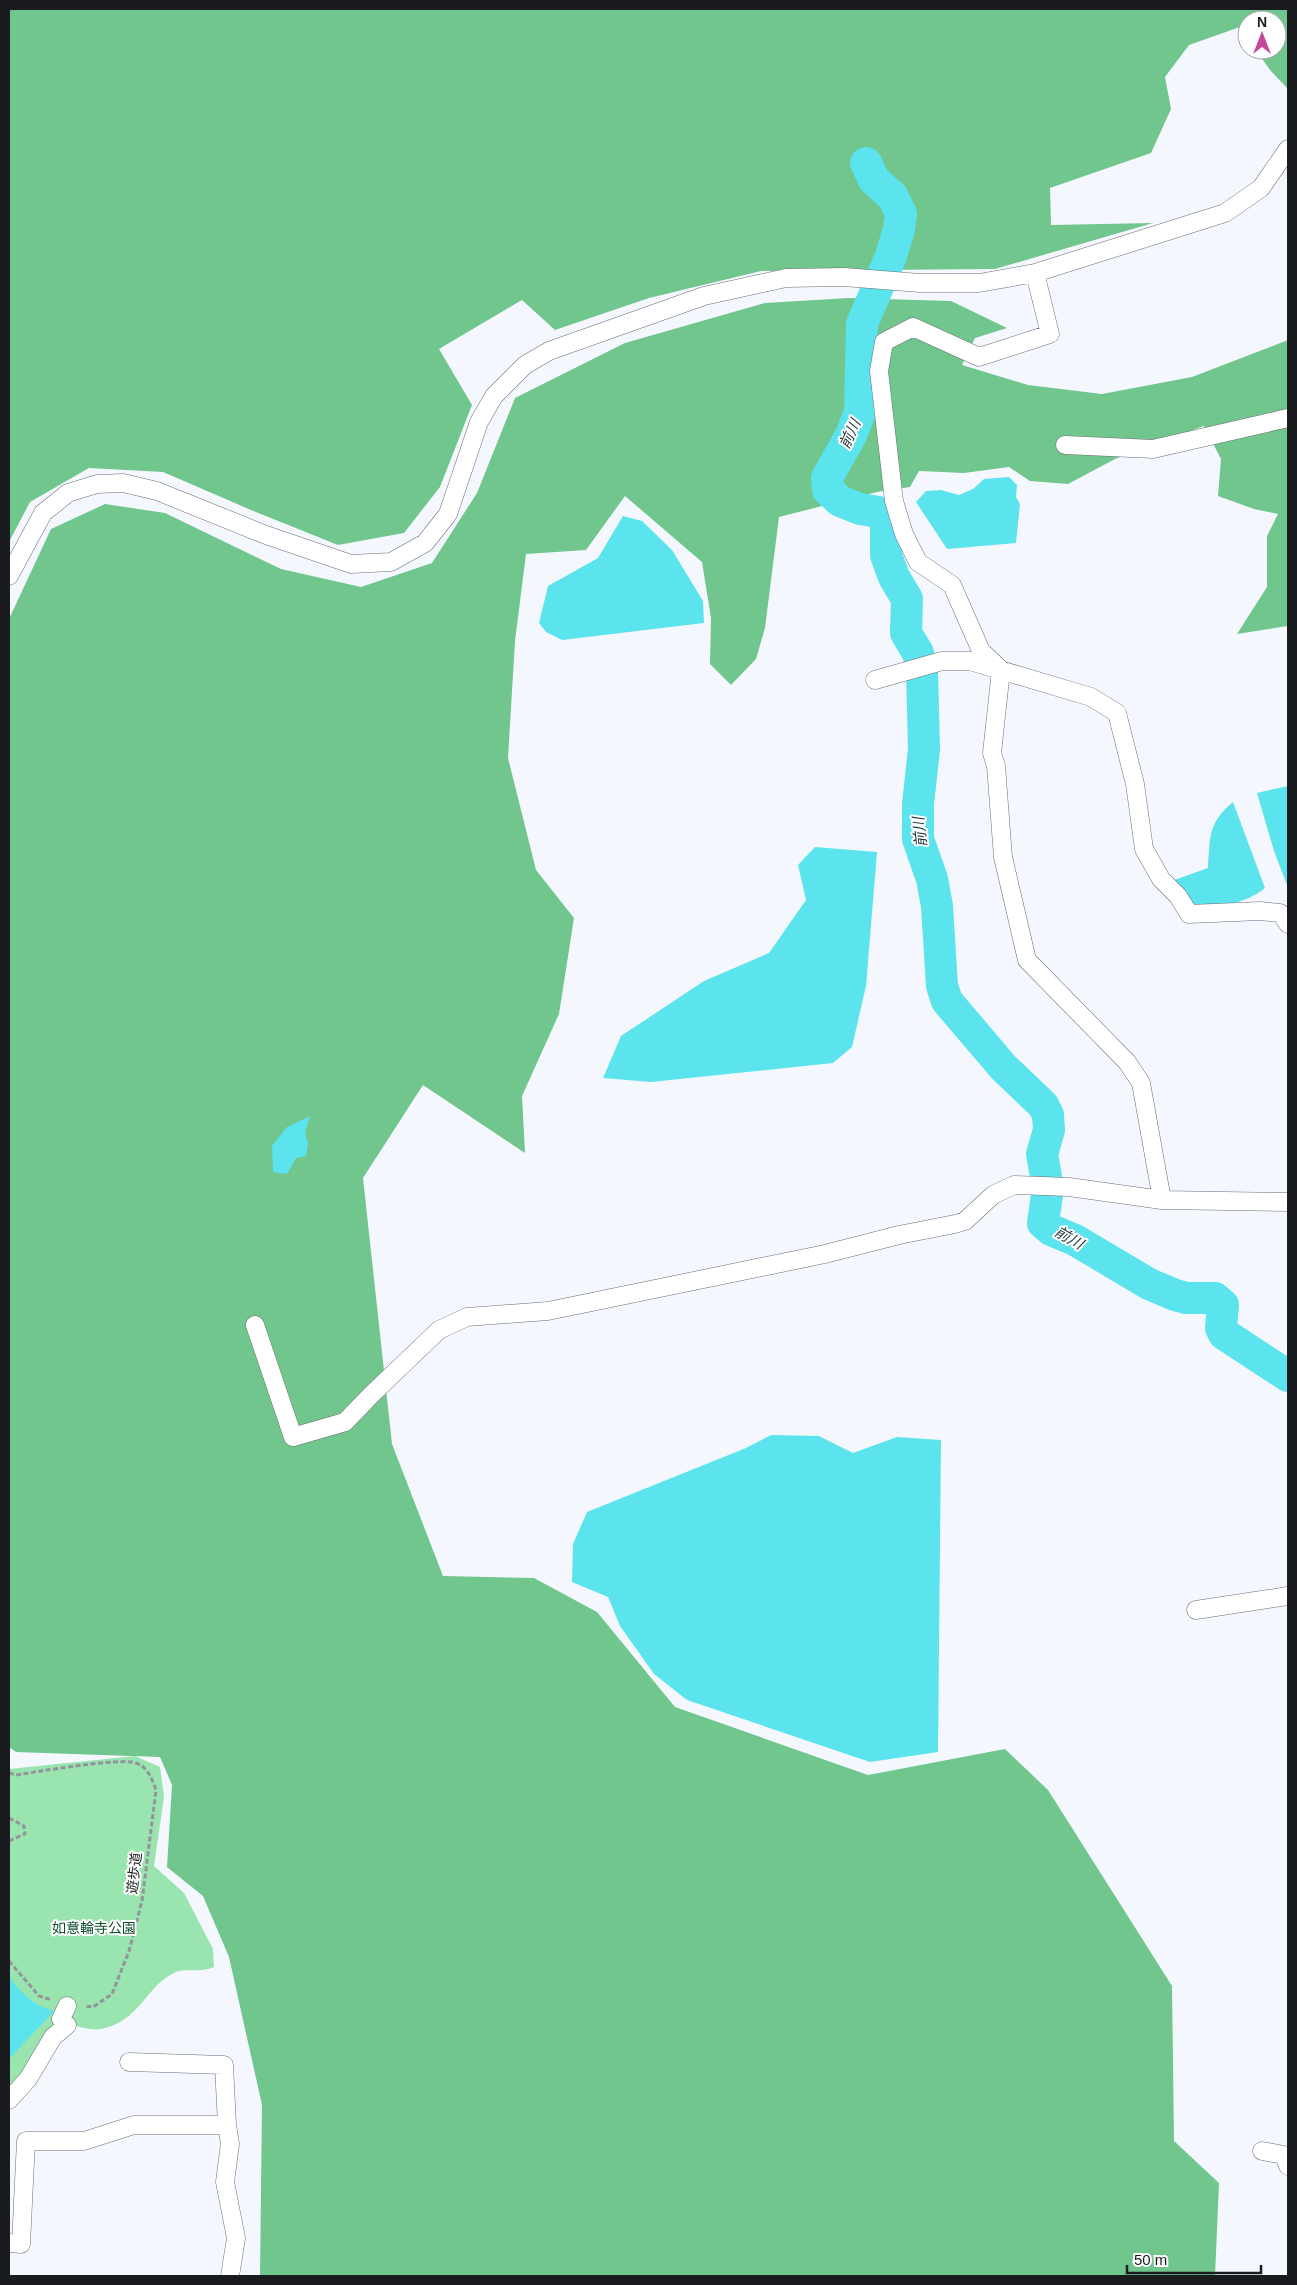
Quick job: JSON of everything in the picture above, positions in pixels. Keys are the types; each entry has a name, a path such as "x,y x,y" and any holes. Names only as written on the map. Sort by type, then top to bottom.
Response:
{"street":[{"path":"9,576 43,513 68,493 97,484 123,483 157,491 266,535 351,564 391,562 425,543 448,514 479,422 494,396 525,366 549,351 704,296 786,278 979,282 1035,273 1225,213 1261,188 1288,149"},
{"path":"1001,670 981,651 952,585 918,562 904,534 894,501 879,370 884,342 913,326 980,358 1050,334 1035,273"},
{"path":"1065,445 1153,449 1288,418"},
{"path":"875,680 942,660 970,660 1092,697 1117,712 1135,784 1144,849 1161,878 1178,896 1190,914 1280,913 1288,924"},
{"path":"1001,670 992,753 996,766 1003,857 1027,960 1127,1062 1141,1083 1162,1200"},
{"path":"255,1325 293,1437 345,1422 440,1330 467,1317 548,1311 788,1262 899,1235 955,1224 965,1221 993,1195 1014,1185 1068,1187 1162,1200 1288,1202"},
{"path":"1196,1610 1288,1596"},
{"path":"9,2100 28,2079 53,2037 67,2025 61,2019 67,2006"},
{"path":"129,2062 224,2065 226,2125 230,2144 225,2182 236,2238 230,2276"},
{"path":"9,2243 21,2244 26,2141 84,2141 134,2125 226,2125"},
{"path":"1262,2150 1284,2155 1288,2166"}],"path":[{"name":"遊歩道","path":"9,1773 16,1775 118,1762 136,1762 150,1772 156,1790 142,1901 129,1951 112,1994 93,2006 67,2006 40,1996 9,1961"},
{"path":"9,1818 24,1826 25,1834 9,1841"}],"green space":[{"path":"9,9 1288,9 1288,89 1263,60 1287,60 1287,10 1237,10 1237,28 1189,45 1165,77 1171,109 1151,153 1050,188 1051,225 1153,223 995,269 761,271 649,298 555,330 522,300 439,349 472,405 440,487 404,533 338,545 163,472 89,468 30,502 9,542"},
{"path":"849,298 951,301 1007,328 975,338 962,365 1028,385 1102,394 1192,377 1288,340 1288,626 1237,634 1267,587 1267,536 1278,514 1254,509 1218,496 1221,459 1204,426 1115,459 1068,484 1030,481 1009,467 964,473 919,471 910,487 877,492 779,517 765,628 756,659 731,685 710,664 711,618 702,562 625,496 586,550 526,554 515,641 508,758 536,870 574,918 559,1014 522,1096 525,1153 423,1085 363,1178 392,1444 443,1576 534,1578 597,1612 675,1707 868,1775 1005,1749 1048,1790 1172,1986 1174,2141 1219,2183 1215,2276 260,2276 262,2105 229,1957 203,1896 167,1867 172,1785 160,1757 16,1752 9,1747 9,619 51,529 105,504 165,513 281,569 361,587 432,563 477,493 515,398 625,343 765,303"},
{"name":"如意輪寺公園","path":"135,1756 160,1767 164,1797 154,1866 184,1893 213,1949 214,1967 204,1970 184,1970 165,1978 134,2012 114,2025 101,2029 87,2029 63,2023 9,2103 9,1769"}],"water":[{"path":"1009,477 1017,485 1016,497 1020,504 1016,543 947,549 916,502 926,491 941,490 959,495 973,489 984,479"},
{"path":"623,516 642,521 672,550 703,601 704,623 562,640 546,632 539,623 548,586 598,558"},
{"path":"1288,786 1288,888 1274,851 1257,793"},
{"path":"1233,802 1265,888 1257,894 1238,902 1188,910 1166,883 1208,868 1212,831 1219,817"},
{"path":"815,847 877,852 866,986 852,1047 833,1063 651,1082 603,1078 621,1036 704,981 769,953 806,900 798,865"},
{"path":"310,1116 305,1133 308,1143 306,1156 296,1158 287,1174 273,1172 272,1146 287,1127"},
{"path":"771,1435 819,1436 853,1453 897,1437 941,1440 938,1752 870,1762 687,1700 654,1674 620,1626 608,1597 572,1582 573,1544 587,1512 746,1448"},
{"path":"9,1977 34,2002 54,2011 9,2059"}],"waterway":[{"name":"前川","path":"866,163 874,180 893,197 901,214 899,229 891,256 862,324 860,412 851,435 827,478 828,490 840,501 860,509 879,512 884,517 886,555 894,577 907,599 906,633 918,653 922,671 924,749 918,804 918,839 932,879 937,906 942,986 947,1001 1004,1068 1043,1105 1048,1115 1049,1130 1042,1154 1048,1188 1043,1223 1051,1230 1075,1240 1149,1284 1186,1298 1215,1298 1223,1305 1221,1328 1224,1334 1288,1376"}]}
